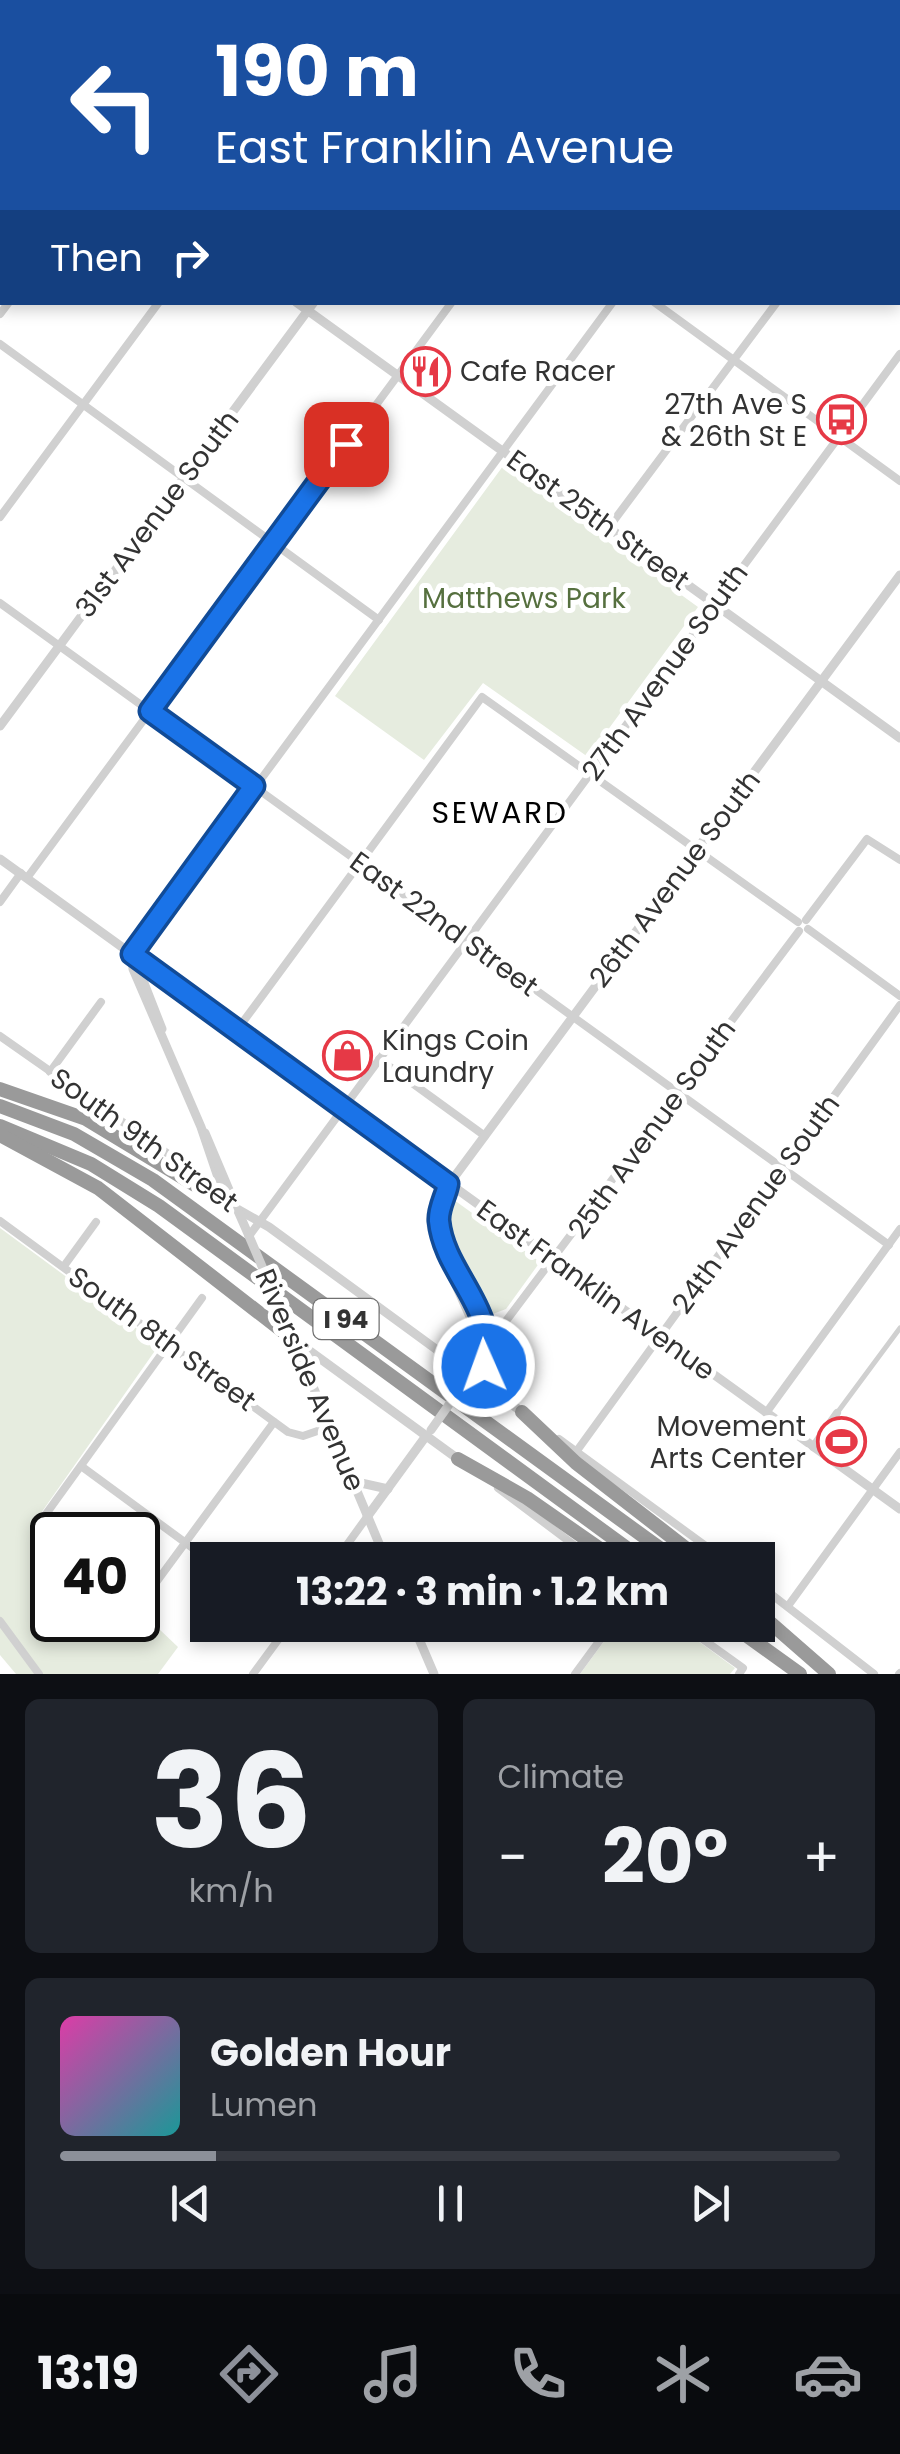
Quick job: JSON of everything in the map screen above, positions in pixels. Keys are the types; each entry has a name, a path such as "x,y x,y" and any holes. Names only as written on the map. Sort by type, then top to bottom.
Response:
{"highway":[{"path":"0,1089 86,1118 195,1185"},
{"name":"I 94","path":"0,1106 74,1134 152,1180 651,1542"},
{"name":"I 94","path":"0,1126 91,1164 159,1206 618,1542"},
{"path":"0,1135 98,1188 291,1334"},
{"path":"522,1412 583,1469 677,1542"},
{"path":"458,1459 527,1498 590,1542"},
{"path":"775,1627 826,1671"},
{"path":"775,1633 826,1671"},
{"path":"756,1642 800,1674"}],"street":[{"path":"0,517 157,305"},
{"path":"0,902 150,711 450,305"},
{"path":"132,954 611,305"},
{"path":"658,305 900,481"},
{"path":"609,528 775,305"},
{"name":"East 25th Street","path":"310,307 398,376 900,738"},
{"name":"31st Avenue South","path":"0,726 4,714 59,646 310,307"},
{"path":"0,344 379,620"},
{"name":"27th Avenue South","path":"254,1230 900,354"},
{"name":"26th Avenue South","path":"448,1184 900,575"},
{"name":"East 22nd Street","path":"0,603 889,1245"},
{"path":"237,1030 482,697 900,996"},
{"name":"25th Avenue South","path":"503,1325 556,1260 867,838 900,860"},
{"name":"East Franklin Avenue","path":"0,858 900,1509"},
{"name":"Riverside Avenue","path":"132,954 160,1017 162,1032 221,1186 243,1222 254,1230 291,1334 378,1542"},
{"path":"50,1072 101,1002"},
{"name":"24th Avenue South","path":"576,1452 900,1005"},
{"name":"South 9th Street","path":"0,1036 184,1165 195,1185 235,1204 254,1230 522,1412 700,1542"},
{"path":"380,1060 484,1136"},
{"path":"349,1542 468,1378 484,1366 488,1339 440,1225 448,1184"},
{"name":"South 8th Street","path":"0,1221 274,1422 303,1436 329,1427"},
{"path":"64,1266 96,1222"},
{"path":"766,1413 900,1230"},
{"path":"48,1512 202,1298"},
{"path":"813,1446 900,1328"},
{"path":"291,1334 570,1542"},
{"path":"160,1577 274,1422"},
{"path":"788,1606 900,1452"},
{"path":"81,1466 190,1547"},
{"path":"352,1480 388,1488"},
{"path":"775,1596 874,1674"},
{"path":"0,1621 40,1674"},
{"path":"253,1674 277,1642"},
{"path":"420,1642 434,1674"},
{"path":"576,1674 599,1642"},
{"path":"704,1642 741,1671"}],"green space":[{"name":"Matthews Park","path":"503,466 698,607 588,757 483,683 424,760 335,696"},
{"path":"454,1200 540,1262 506,1309 490,1315 448,1226 449,1204"},
{"path":"0,1228 159,1345 42,1512 30,1512 30,1642 160,1642 160,1630 178,1647 158,1674 16,1674 0,1655"},
{"path":"604,1642 699,1642 735,1668 730,1674 580,1674"}],"place":[{"name":"Cafe Racer","path":"425,371"},
{"name":"27th Ave S & 26th St E","path":"842,420"},
{"name":"Kings Coin Laundry","path":"347,1056"},
{"name":"Movement Arts Center","path":"841,1442"}],"district":[{"name":"SEWARD","path":"500,812"}],"route":[{"path":"346,444 150,711 254,786 132,954 448,1184 440,1209 440,1225 486,1326 484,1366"}]}
